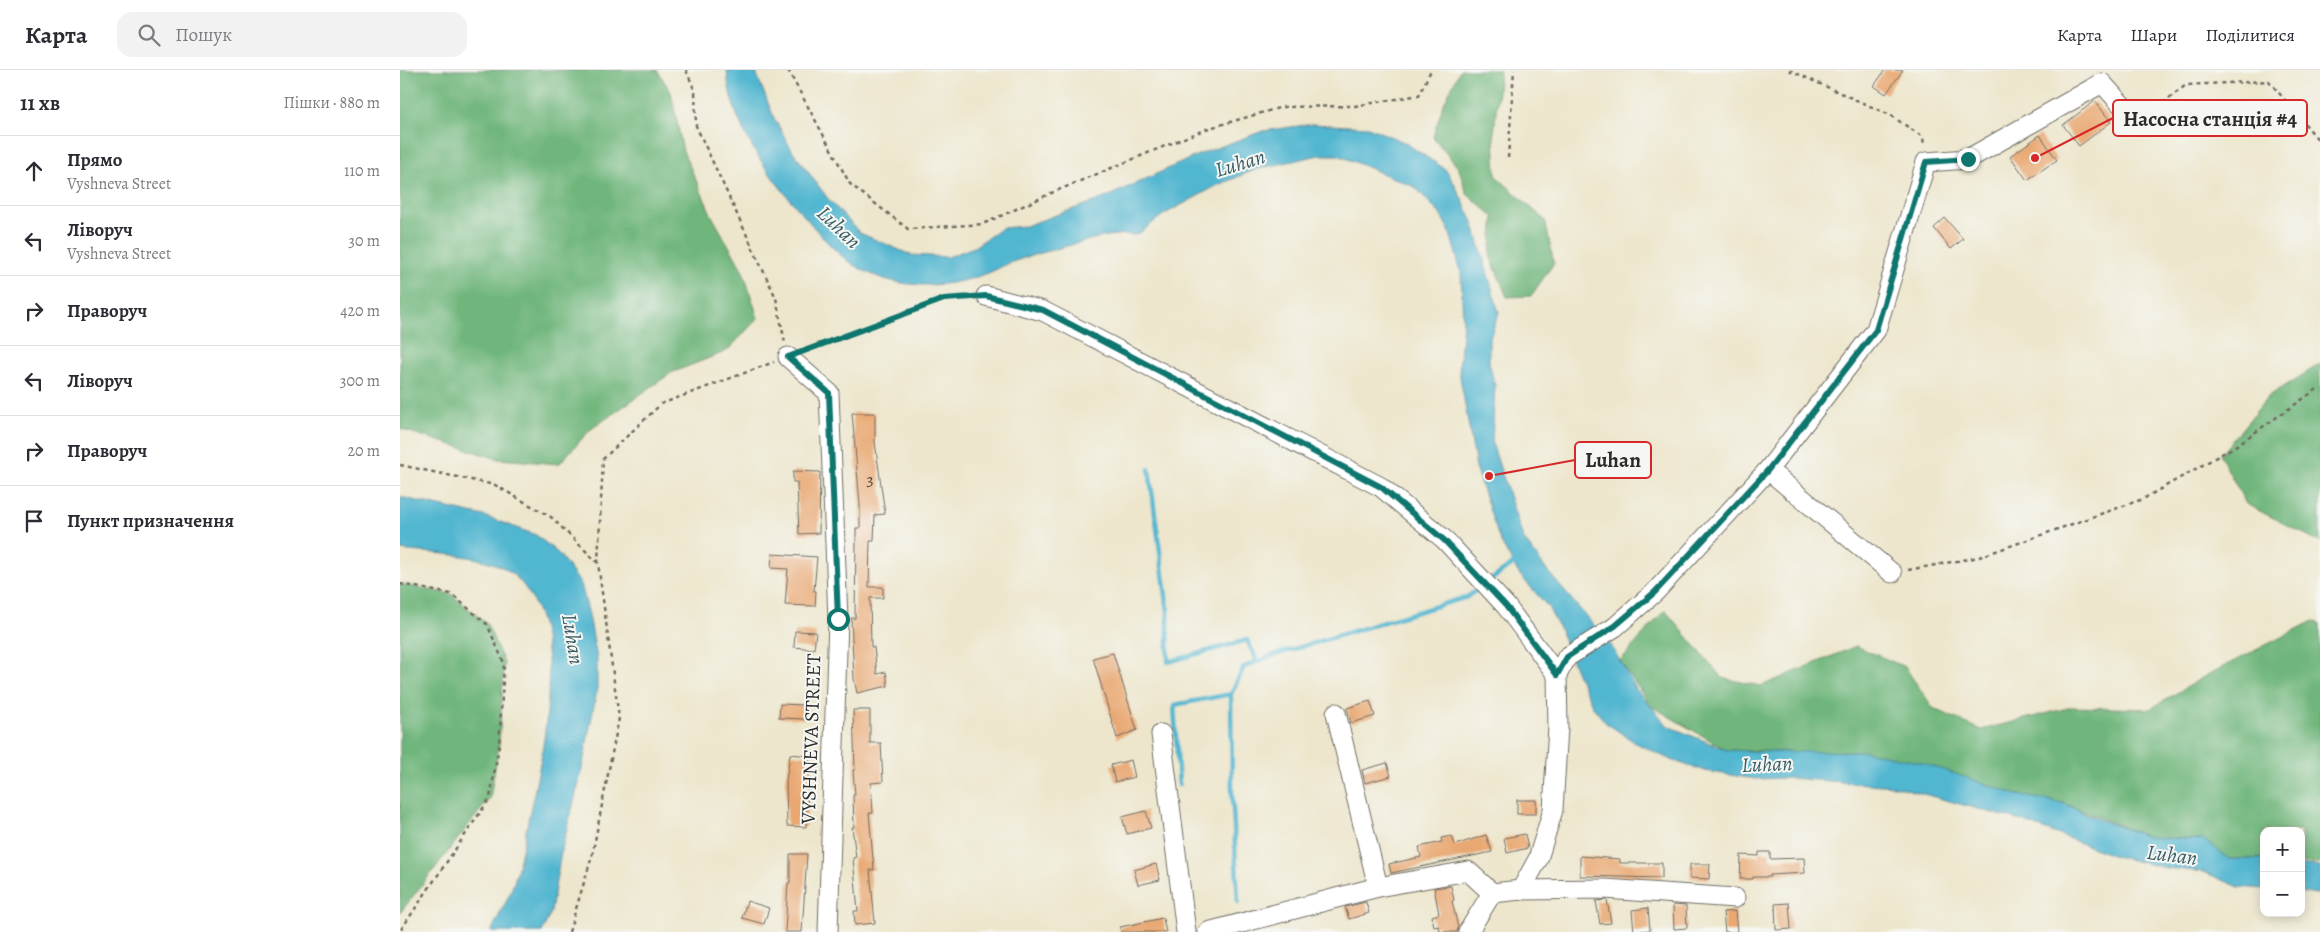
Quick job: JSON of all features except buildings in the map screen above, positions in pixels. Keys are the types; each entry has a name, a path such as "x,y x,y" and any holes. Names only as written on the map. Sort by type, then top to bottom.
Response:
{"street":[{"path":"1521,890 1538,859 1553,810 1558,726 1557,675 1567,657 1615,626 1655,592 1768,470 1876,330 1926,162 1968,159 2102,83 2138,123"},
{"path":"986,296 1043,310 1381,487 1451,546 1506,606 1557,675"},
{"name":"VYSHNEVA STREET","path":"788,357 829,393 838,619 828,932"},
{"path":"1768,470 1892,573"},
{"path":"1336,713 1378,887"},
{"path":"1161,734 1186,932"},
{"path":"1208,932 1378,887 1468,871 1492,893 1521,890 1605,889 1735,898"},
{"path":"1468,932 1492,893"}],"path":[{"path":"686,70 695,91 696,126 776,298 788,357"},
{"path":"788,70 850,184 908,230 984,224 1056,191 1206,129 1282,106 1355,106 1419,95 1431,70"},
{"path":"1508,158 1514,70"},
{"path":"1789,70 1890,115 1923,137 1926,162"},
{"path":"2138,123 2186,85 2269,81 2320,142"},
{"path":"569,932 592,856 619,718 598,563 603,459 661,404 944,299 986,296"},
{"path":"1892,573 1979,558 2143,499 2234,447 2320,387"},
{"path":"400,465 495,485 551,517 598,563"},
{"path":"400,584 451,594 487,624 504,663 499,745 490,798 400,931"}],"green space":[{"path":"400,70 657,70 671,92 683,151 712,216 743,271 758,318 727,351 671,373 590,430 559,464 498,459 400,429"},
{"path":"1460,70 1500,70 1494,134 1496,176 1545,220 1554,263 1531,296 1507,297 1490,256 1494,217 1467,194 1459,169 1433,137 1443,105"},
{"path":"2320,364 2320,542 2246,504 2220,455 2269,396"},
{"path":"400,584 451,594 487,624 504,663 499,745 490,798 400,913"},
{"path":"1665,610 1722,678 1761,686 1856,646 1905,667 1933,708 1981,730 2072,707 2150,709 2205,676 2313,621 2320,624 2320,864 2305,862 2305,827 2260,827 2260,859 2229,859 2148,837 2063,803 1789,752 1727,750 1651,706 1620,661"}],"water":[{"path":"727,70 755,70 774,118 792,150 829,200 860,233 911,255 948,257 974,247 1002,228 1025,226 1102,199 1200,154 1263,131 1312,124 1368,127 1404,142 1445,169 1473,222 1499,313 1489,340 1489,362 1495,386 1492,443 1523,538 1548,572 1611,645 1636,689 1668,726 1727,750 1774,752 1865,751 1923,763 2018,795 2063,803 2096,818 2148,837 2204,840 2229,859 2260,859 2260,889 2239,887 2204,872 2166,868 2115,856 2025,822 1895,786 1790,778 1755,779 1705,771 1671,760 1636,743 1606,723 1593,707 1560,630 1548,607 1519,574 1500,541 1477,473 1459,371 1463,324 1461,272 1449,230 1440,214 1415,187 1338,155 1319,155 1257,169 1218,185 1163,215 1137,235 1127,234 1091,240 1024,258 970,279 934,285 916,285 880,278 864,271 840,255 826,241 781,189 759,158 741,124 729,88"},
{"path":"400,497 484,516 536,535 559,554 581,584 597,658 597,690 581,774 561,852 551,912 542,932 491,932 511,891 516,874 540,762 548,694 548,661 543,629 533,601 516,577 506,569 478,559 400,550"},
{"path":"2305,865 2320,867 2320,894 2305,893"}],"waterway":[{"path":"1149,469 1168,611 1168,662 1247,640 1257,661"},
{"path":"1488,582 1517,561"},
{"path":"1238,902 1232,789 1231,694 1244,667 1271,656 1467,597 1482,586"},
{"path":"1179,785 1174,705 1231,694"}],"place":[{"name":"Насосна станція #4","path":"2035,158"},
{"name":"Luhan","path":"1489,476"}],"route":[{"path":"838,619 829,393 788,357 944,299 986,296 1043,310 1381,487 1444,540 1506,606 1557,675 1567,657 1615,626 1655,592 1768,470 1876,330 1926,162 1968,159"}]}
